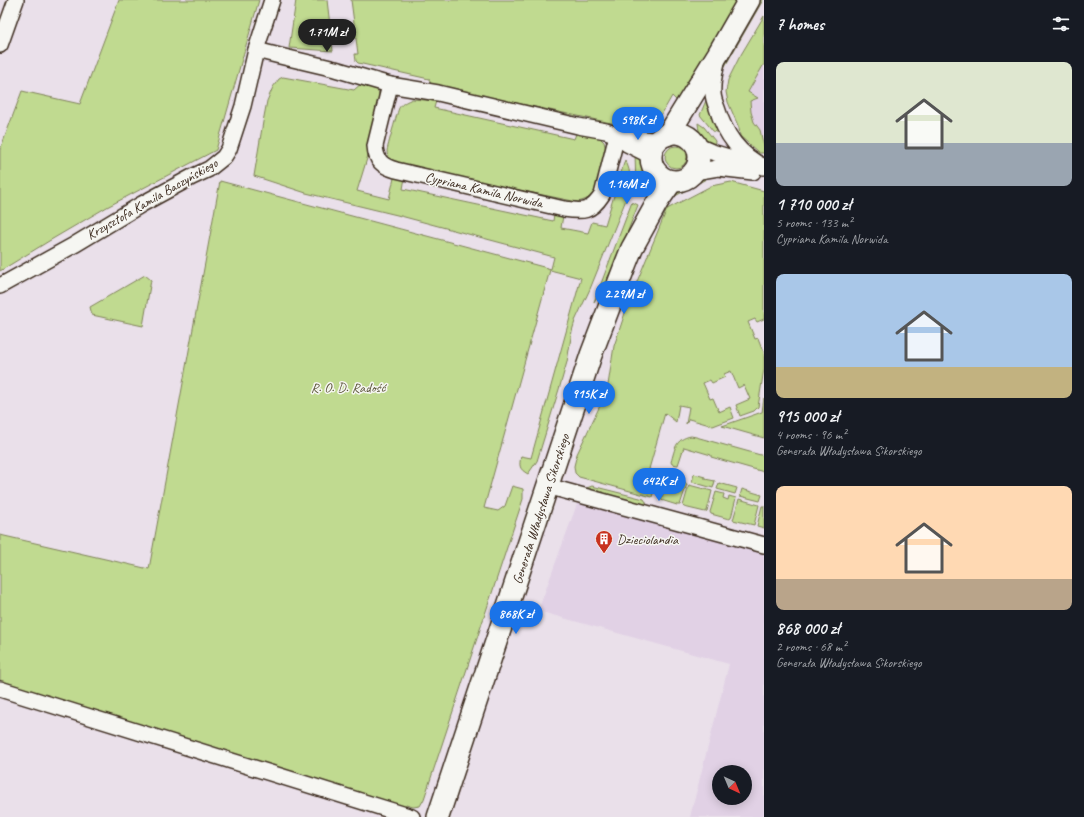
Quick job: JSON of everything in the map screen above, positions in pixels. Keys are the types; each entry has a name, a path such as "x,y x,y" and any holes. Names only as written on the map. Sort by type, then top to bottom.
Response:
{"main road":[{"name":"Generała Władysława Sikorskiego","path":"438,817 591,355 632,248 652,181 658,150 718,54 749,0"},
{"name":"Generała Władysława Sikorskiego","path":"693,142 691,130 718,54"},
{"path":"679,134 685,135 693,142 698,149 699,158 694,172 686,178 677,181 663,178 660,175 658,150 679,134"},
{"name":"Generała Władysława Sikorskiego","path":"632,248 658,201 672,181"}],"street":[{"path":"0,45 16,0"},
{"name":"Krzysztofa Kamila Baczyńskiego","path":"0,286 74,245 142,204 209,169 224,157 229,149 242,106 256,50 272,0"},
{"path":"256,50 390,84 438,93 578,126 606,131 658,150"},
{"path":"718,54 713,79 712,95 720,119 728,134 741,152 764,168"},
{"name":"Cypriana Kamila Norwida","path":"390,84 375,146 376,155 380,162 389,168 396,170 564,209 580,212 597,202 602,195 617,135"},
{"path":"693,142 712,152 764,168"},
{"path":"694,172 718,168 764,173"},
{"path":"547,486 764,545"},
{"path":"0,689 412,817"}],"shaded area":[{"path":"764,64 764,147 760,130 754,122 751,112 750,101 757,99 748,92"},
{"path":"580,496 764,545 764,817 690,817 729,664 538,611"}],"green space":[{"path":"119,0 259,0 216,150 107,207 0,271 0,150 22,91 80,104"},
{"path":"296,0 327,0 333,51 289,48"},
{"path":"351,0 739,0 679,103 672,96 656,124 630,127 431,85 429,79 358,63 356,61 355,54 358,54"},
{"path":"757,0 763,0 721,73 725,55"},
{"path":"764,16 764,64 748,92 758,98 750,101 754,122 760,130 764,147 764,153 759,153 740,136 739,128 728,102 726,92 728,80 739,58"},
{"name":"R. O. D. Radość","path":"283,77 354,90 363,82 373,85 377,89 380,101 379,108 372,133 370,134 368,144 369,152 357,191 389,199 396,170 406,172 403,189 553,221 555,207 564,209 561,228 588,233 592,222 605,225 625,160 630,174 627,197 590,289 575,321 567,362 537,461 528,474 520,467 521,456 531,458 581,278 550,270 484,508 498,511 505,506 512,486 523,489 523,499 424,799 420,806 413,807 406,805 405,810 0,682 0,535 149,569 220,181 551,269 554,257 397,215 306,193 254,176 267,101 273,87 279,79"},
{"path":"707,98 720,129 718,133 713,131 700,115"},
{"path":"412,99 436,101 434,108 574,139 578,129 595,133 604,142 607,154 596,193 587,199 578,202 398,166 389,158 387,148 400,106"},
{"path":"698,123 704,127 715,141 714,148 702,138 699,132"},
{"path":"676,146 684,149 687,157 684,165 676,168 668,165 665,157 668,149"},
{"path":"635,153 643,159 648,170 644,192 636,189"},
{"path":"707,176 706,179 668,200 675,191"},
{"path":"731,182 764,191 764,319 757,322 755,319 748,322 755,339 758,338 764,351 764,369 758,407 754,411 740,416 736,405 750,399 744,385 738,388 731,371 724,374 725,377 712,383 710,380 703,383 710,399 713,398 719,412 730,407 734,418 713,426 689,419 686,424 689,407 679,405 676,422 665,413 649,469 658,476 652,497 579,477 575,473 574,466 577,454 606,393 614,346 629,301 667,209 711,186"},
{"path":"632,202 638,205 615,264 594,302"},
{"path":"145,275 151,280 143,326 92,315 90,307"},
{"path":"764,398 764,438 722,426 762,412"},
{"path":"691,436 764,456 764,472 711,457 711,455 684,447 678,465 672,464 671,462 676,445 686,437"},
{"path":"694,474 705,477 705,479 715,481 713,488 692,482"},
{"path":"667,475 683,480 687,484 680,505 661,500"},
{"path":"719,483 737,488 735,494 717,489"},
{"path":"689,485 712,491 707,511 705,512 683,506"},
{"path":"592,486 644,499 646,504 584,489"},
{"path":"742,489 762,495 760,501 740,496"},
{"path":"716,492 724,494 723,498 728,500 729,496 736,498 731,518 729,519 711,514 710,512"},
{"path":"739,499 759,505 754,525 733,520"},
{"path":"762,506 764,506 764,528 757,526"}],"place":[{"name":"Dzieciolandia","path":"604,554"}]}
